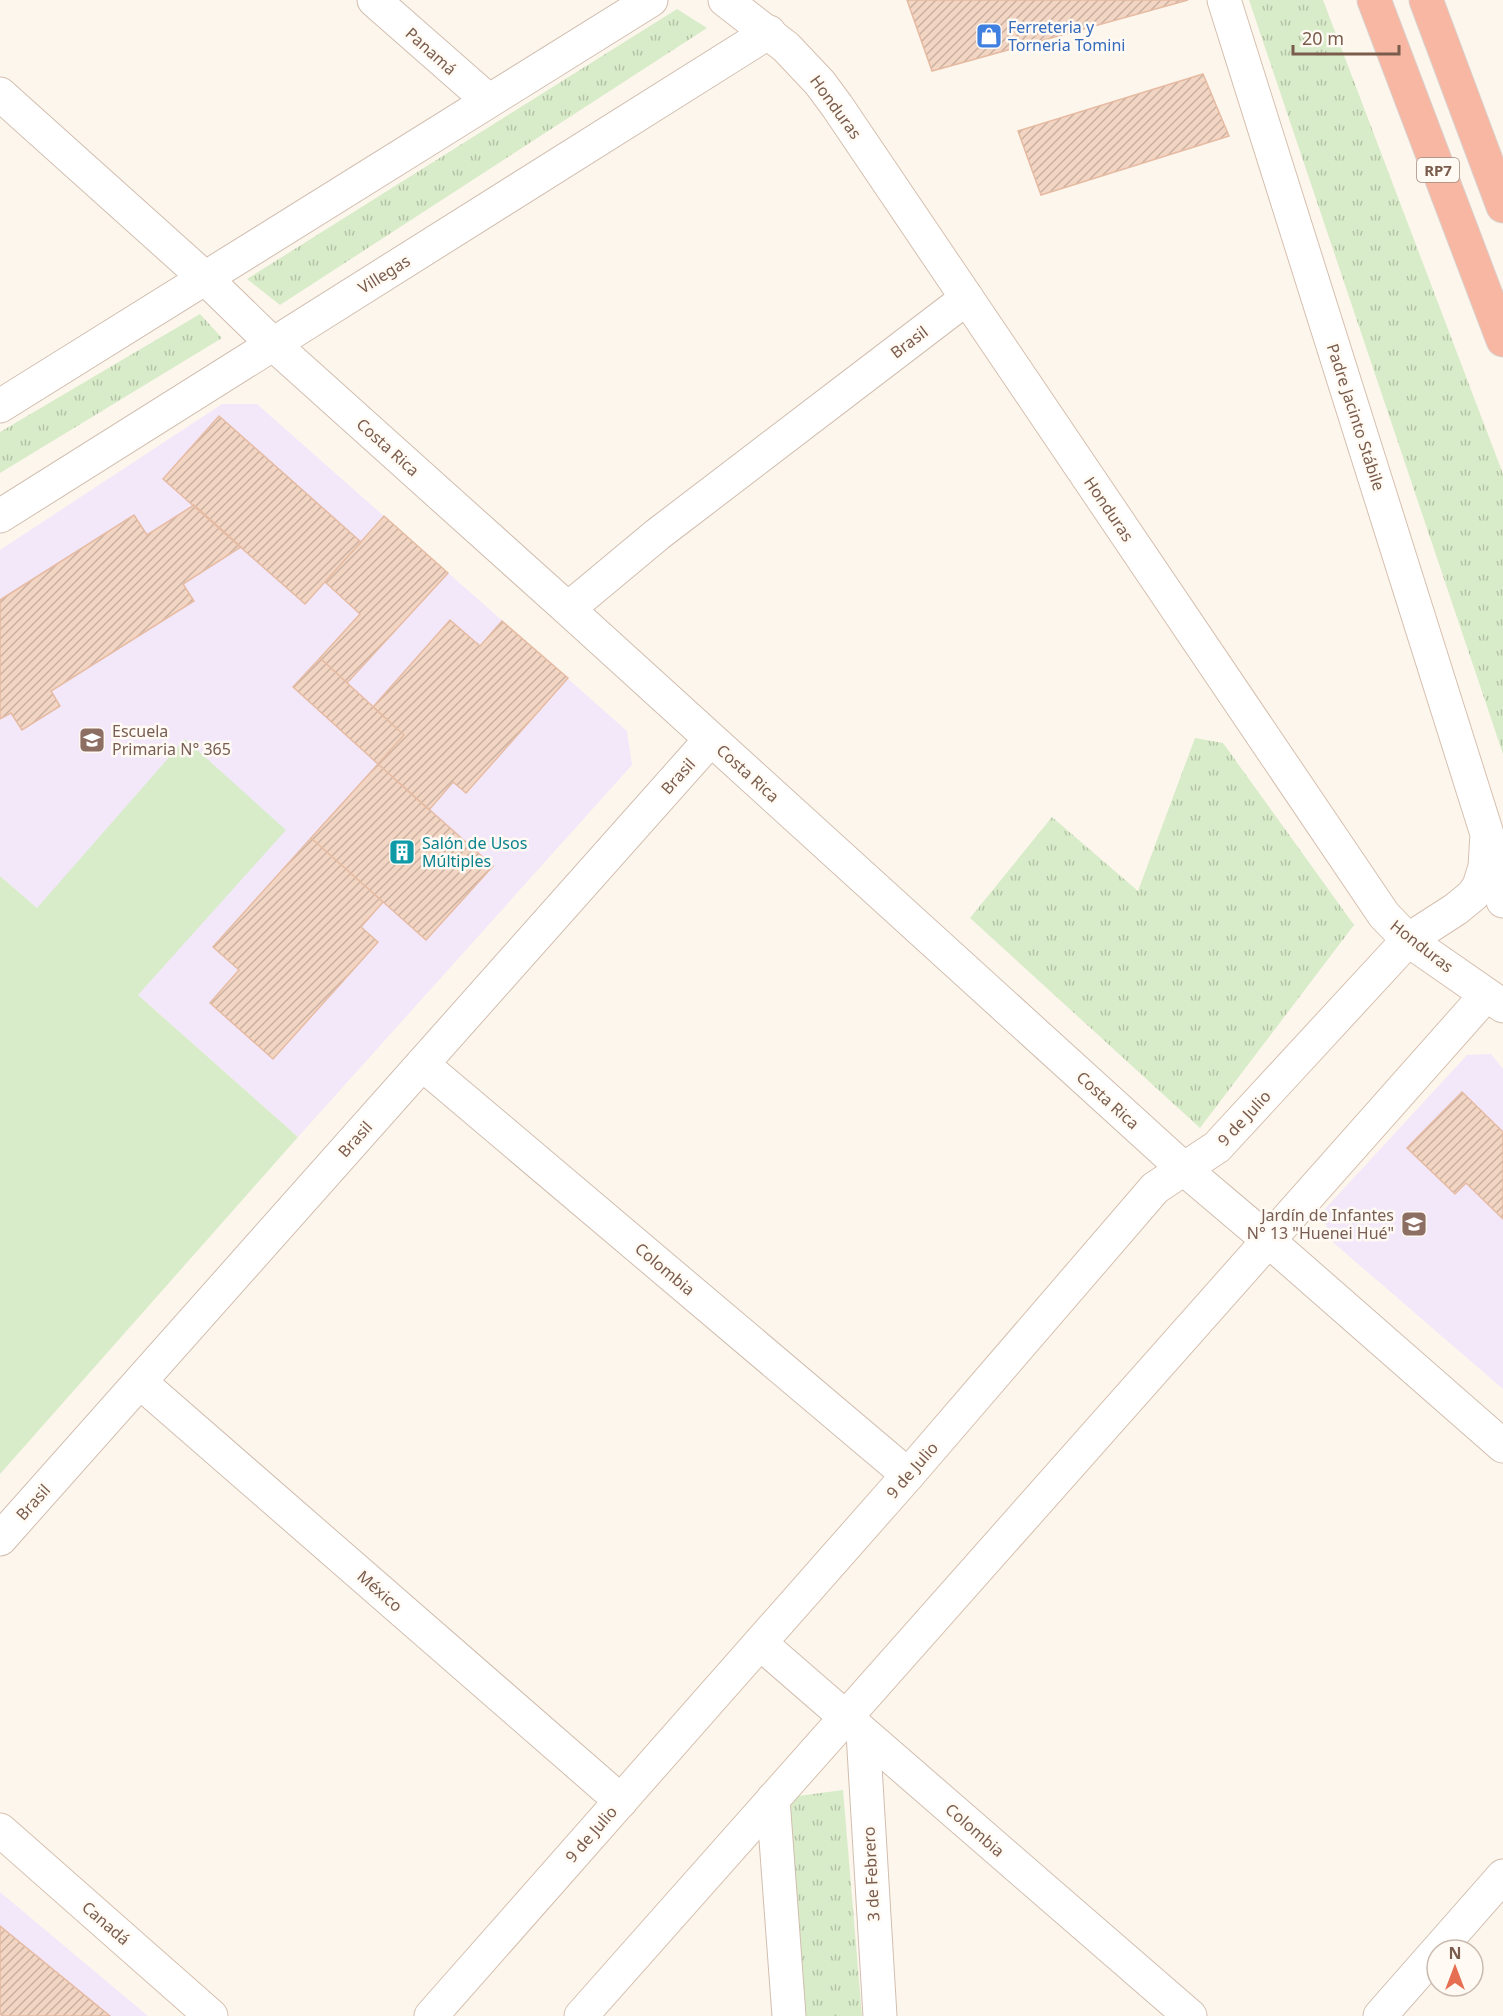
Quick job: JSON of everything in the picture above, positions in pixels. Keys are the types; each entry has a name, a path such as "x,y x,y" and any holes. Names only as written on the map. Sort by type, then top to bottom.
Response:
{"highway":[{"name":"RP7","path":"1374,0 1503,340"},
{"name":"RP7","path":"1426,0 1503,206"}],"street":[{"name":"Panamá","path":"374,0 489,101"},
{"path":"0,406 651,0"},
{"name":"Honduras","path":"725,0 769,32 803,64 837,106 1375,902 1395,928 1408,940 1495,1001"},
{"name":"Padre Jacinto Stábile","path":"1224,0 1487,834 1503,901"},
{"name":"Villegas","path":"0,516 769,32"},
{"name":"Costa Rica","path":"0,94 206,278 273,344 1184,1169 1503,1446"},
{"name":"Brasil","path":"568,609 658,534 967,298"},
{"name":"Brasil","path":"0,1539 711,739"},
{"name":"Padre Jacinto Stábile","path":"1408,940 1456,909 1473,895 1479,886 1485,867 1487,834"},
{"name":"9 de Julio","path":"431,2016 908,1475 1155,1188 1217,1147 1408,940"},
{"path":"581,2016 773,1799 854,1725 1269,1241 1495,1001"},
{"name":"Colombia","path":"422,1064 908,1475"},
{"name":"México","path":"140,1382 621,1801"},
{"name":"Colombia","path":"760,1643 1190,2016"},
{"name":"3 de Febrero","path":"854,1725 879,2016"},
{"path":"773,1799 789,2016"},
{"name":"Canadá","path":"0,1830 212,2016"},
{"path":"1448,1938 1503,1876"},
{"path":"1380,2016 1425,1965"}],"shaded area":[{"path":"222,404 257,404 627,731 632,765 298,1137 0,876 0,550"},
{"name":"Jardín de Infantes N° 13 \"Huenei Hué\"","path":"1491,1054 1503,1069 1503,1389 1328,1238 1324,1210 1467,1055"},
{"path":"0,1892 148,2016 0,2016"}],"green space":[{"path":"1249,0 1323,0 1503,474 1503,754"},
{"path":"677,9 707,28 280,305 247,279"},
{"path":"200,314 222,338 0,473 0,432"},
{"path":"1195,738 1223,743 1354,925 1200,1128 970,918 1052,817 1138,891"},
{"path":"185,739 286,830 138,995 298,1137 0,1474 0,876 37,908"},
{"path":"843,1790 862,2016 798,2016 783,1798"}],"building":[{"name":"Ferreteria y Torneria Tomini","path":"907,0 1188,0 932,71"},
{"path":"1203,74 1229,136 1041,195 1018,131"},
{"path":"219,416 361,542 305,604 163,479"},
{"path":"194,505 241,547 183,584 194,601 51,691 60,706 22,730 11,713 0,719 0,600 134,515 147,535"},
{"path":"384,516 448,573 347,683 320,658 360,614 325,582"},
{"path":"450,620 480,646 502,621 568,678 466,793 453,782 429,810 378,764 404,735 373,707"},
{"path":"320,658 404,735 378,764 293,687"},
{"name":"Salón de Usos Múltiples","path":"378,764 493,866 426,940 311,838"},
{"path":"311,838 383,902 361,927 378,942 273,1059 210,1003 239,970 213,947"},
{"path":"1462,1092 1503,1132 1503,1219 1466,1183 1455,1194 1407,1148"},
{"path":"0,1926 110,2016 3,2016 0,2014"}],"place":[{"name":"Ferreteria y Torneria Tomini","path":"989,36"},
{"name":"Escuela Primaria N° 365","path":"92,740"},
{"name":"Salón de Usos Múltiples","path":"402,852"},
{"name":"Jardín de Infantes N° 13 \"Huenei Hué\"","path":"1414,1224"}]}
